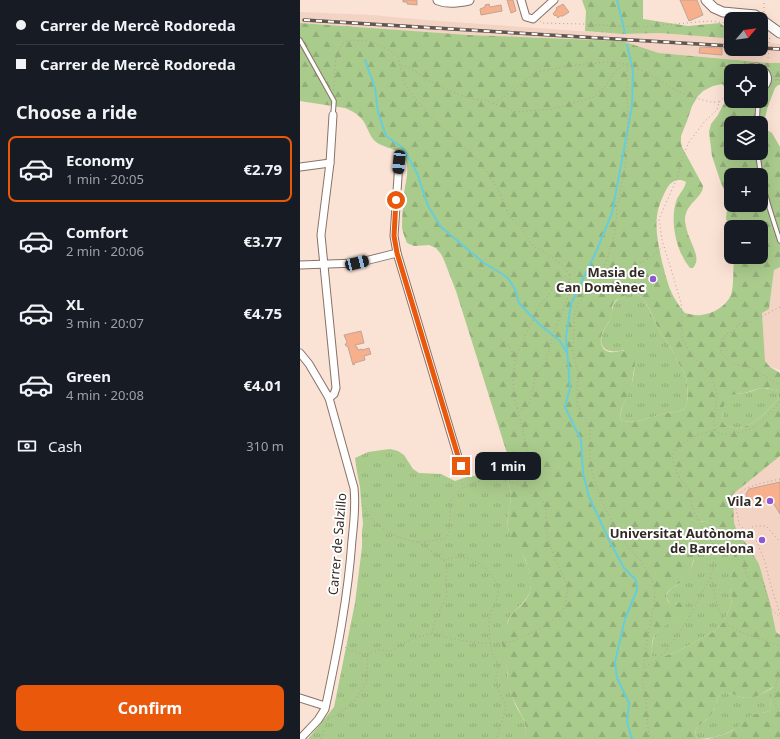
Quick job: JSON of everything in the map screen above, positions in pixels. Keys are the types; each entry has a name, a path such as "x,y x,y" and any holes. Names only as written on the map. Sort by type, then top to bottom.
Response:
{"street":[{"path":"438,0 458,2 469,0"},
{"path":"521,0 526,17 533,19 554,0"},
{"path":"709,3 724,12"},
{"path":"768,25 776,33"},
{"path":"329,398 334,394 336,388 321,235 330,163 333,115"},
{"path":"399,162 394,236 397,253 461,466"},
{"path":"300,167 330,163"},
{"path":"300,265 357,263 397,253"},
{"name":"Carrer de Salzillo","path":"300,353 310,364 329,398 354,488 355,500 350,567 339,641 325,708 318,720 300,739"},
{"path":"300,698 325,708"}],"lane":[{"path":"300,40 334,101 333,115"},
{"path":"759,160 768,202 780,241"}],"path":[{"path":"763,12 764,0"},
{"path":"536,16 542,23 640,27 724,22"},
{"path":"768,43 776,33"},
{"path":"334,101 335,63 338,52 343,43 350,40 365,41 391,51 398,57 405,85 440,127 481,164 493,181 510,218 518,224 534,247 543,251 562,265 570,275 570,292 554,332 545,363 536,375 529,405 524,410 517,408"},
{"path":"768,51 768,58"},
{"path":"494,103 514,90 536,72 584,64 608,62 627,64 645,72 682,93 699,100 719,102"},
{"path":"399,65 408,67 431,82 462,96 471,99 485,100 516,112 552,109 594,97 606,86 615,71 627,64"},
{"path":"627,64 628,138 625,168 617,207 615,234 598,282 587,291 578,304 574,318 573,351 578,374 577,404 590,427 590,462 593,476 601,499 612,522 628,548 640,560 654,585 655,598 642,680 646,699 650,739"},
{"path":"776,80 780,68"},
{"path":"776,80 780,77"},
{"path":"773,81 780,80"},
{"path":"724,97 719,102 717,110 705,121 689,142 681,161 678,176 659,219 662,240 681,303 682,338 692,356 708,371 713,380 717,395 714,421 715,430 718,433 731,435 748,430 761,422 780,401"},
{"path":"780,201 780,214"},
{"path":"570,292 582,288 587,291 612,290 638,264 650,258 664,247"},
{"path":"523,486 530,477 530,466 514,399 515,358 539,306 562,278 570,275"},
{"path":"780,307 751,322 739,324 733,332 726,334 720,343 721,353 732,364 749,366 780,385"},
{"path":"501,340 509,345 515,358"},
{"path":"715,430 698,436 678,446 673,456 678,476 689,490 696,515 712,547 718,553"},
{"path":"461,466 461,489"},
{"path":"339,641 348,650 363,654 380,650 391,651 407,641 431,634 465,641 490,644 510,642 538,630 549,623 564,609 568,587 554,557 546,530 546,509 544,501 523,486 498,478 484,479 461,489 451,500 449,533 444,539 418,542 401,538 384,529 370,517 365,508 358,501 355,500"},
{"path":"780,479 758,484 745,489 736,496 735,503 739,524 756,540 764,559 780,614"},
{"path":"643,667 657,660 664,653 686,623 711,576 715,556 718,553 733,549 738,545 746,531 754,526 766,526 780,542"},
{"path":"418,542 444,560 448,566 446,580 447,596 436,618 431,634"},
{"path":"733,549 741,553 748,578 751,580 757,578 763,582 771,609 780,617"},
{"path":"444,560 451,557 471,558 481,564 498,584 499,595 490,617 490,644 493,655 500,665 496,675 496,681 502,699 506,705 497,736 498,739"},
{"path":"711,576 721,616 729,626 738,631 780,646"},
{"path":"328,718 338,715 354,701 366,684 367,653"},
{"path":"780,674 776,682 774,701 780,714"},
{"path":"321,739 328,718 325,708"}],"shaded area":[{"path":"300,12 372,15 622,34 660,33 724,38 724,56 768,56 768,43 780,44 780,63 659,53 622,41 469,35 300,23"},
{"path":"780,267 780,370 765,365 762,312 769,309 774,270"},
{"name":"Universitat Autònoma de Barcelona","path":"780,456 780,635 776,632 770,603 759,564 738,533 734,523 733,494"}],"green space":[{"path":"582,0 643,0 643,19 688,26 720,23 724,26 724,38 660,33 622,34 585,31 586,11"},
{"path":"300,23 469,35 622,41 659,53 780,63 780,85 775,88 768,106 768,64 724,64 724,86 722,84 713,86 703,91 692,106 681,136 681,143 703,186 700,194 687,210 685,215 688,234 696,257 693,268 690,268 681,253 675,235 674,226 677,199 686,182 677,180 668,187 659,206 657,233 662,262 670,289 685,313 697,315 706,314 714,311 726,303 731,295 733,287 734,264 768,264 768,220 726,219 727,212 768,212 768,168 724,168 724,189 712,156 709,132 711,124 724,104 724,108 768,108 766,116 724,116 724,160 768,160 768,131 772,133 780,147 780,267 774,270 769,309 762,313 765,361 770,367 780,373 780,456 733,494 734,523 738,533 759,564 770,603 776,632 780,635 780,739 708,739 732,731 752,715 770,710 773,687 750,698 743,698 730,693 723,693 719,695 712,714 699,725 696,730 697,739 525,739 526,728 524,720 513,699 508,684 507,668 500,634 505,629 509,619 527,598 531,584 525,559 513,540 508,527 511,496 507,472 512,469 456,291 444,260 436,248 429,245 414,246 407,243 402,228 404,194 407,176 406,162 401,154 376,142 358,115 345,108 300,101","holes":["631,294 641,297 645,302 659,330 684,371 687,382 688,397 683,410 629,422 621,420 620,416 621,409 632,385 635,366 634,356 627,350 612,352 607,351 603,348 601,338 611,318 612,307 615,301","767,388 779,391 779,397 757,420 751,424 739,428 724,424 724,408 729,397 734,394","705,521 715,527 724,536 734,556 734,569 730,580 731,605 724,621 713,632 668,655 652,656 654,636 658,631 675,620 684,611 685,604 682,602 670,604 666,596 668,591 684,579 691,567 693,559 691,532 693,527 698,523"]},
{"path":"631,294 641,297 647,305 659,330 684,371 688,392 686,405 683,410 629,422 621,420 620,416 623,404 629,393 635,364 624,350 607,350 602,345 601,340 605,328 611,318 615,302 621,297"},
{"path":"763,388 779,391 779,397 767,411 751,424 739,428 724,424 723,408 729,397 735,394 747,393"},
{"path":"390,449 398,451 404,455 413,469 419,473 441,474 455,481 492,472 507,472 511,496 508,527 526,562 531,577 530,590 526,600 508,621 506,638 508,681 515,705 525,722 525,739 308,739 334,707 355,603 362,547 363,524 360,487 355,458 368,452"},
{"path":"705,521 715,527 724,536 734,556 734,569 730,580 731,605 724,621 713,632 668,655 652,656 651,651 653,641 657,632 678,618 678,603 670,604 666,597 669,590 679,584 691,568 693,562 693,528 696,523"},
{"path":"774,687 770,710 753,715 734,730 724,734 697,739 697,728 712,714 719,695 723,693 730,693 747,698 758,695"}],"building":[{"path":"403,0 417,0 417,5 407,4 407,2 403,2"},
{"path":"507,0 513,0 516,11 511,13"},
{"path":"680,0 697,0 703,15 689,21"},
{"path":"489,4 490,7 501,5 502,11 481,15 480,9"},
{"path":"563,4 569,12 558,18 553,14 557,9 556,8"},
{"path":"700,47 722,48 722,55 699,53"},
{"path":"361,331 364,343 355,345 358,350 369,348 371,354 364,356 365,360 354,363 355,364 353,365 348,347 345,345 347,342 344,335"},
{"name":"Vila 2","path":"780,482 780,514 774,504 747,498 746,494 749,489"}],"waterway":[{"path":"617,0 625,33"},
{"path":"627,45 633,71 632,106 612,213 596,252 571,304 566,337 570,388 565,407 581,440 583,473 589,497 624,568 636,580 637,590 625,619 615,662 617,678 629,703 627,722 632,739"},
{"path":"365,60 375,88 378,112 386,136 403,148 417,173 428,206 441,227 484,263 507,277 515,289 519,303 538,323 560,341 567,353"}],"railway":[{"path":"304,20 724,46"},
{"path":"768,48 780,49"}],"place":[{"name":"Masia de Can Domènec","path":"653,279"},
{"name":"Vila 2","path":"770,501"},
{"name":"Universitat Autònoma de Barcelona","path":"762,540"}],"route":[{"path":"396,200 394,236 397,253 461,466"}]}
